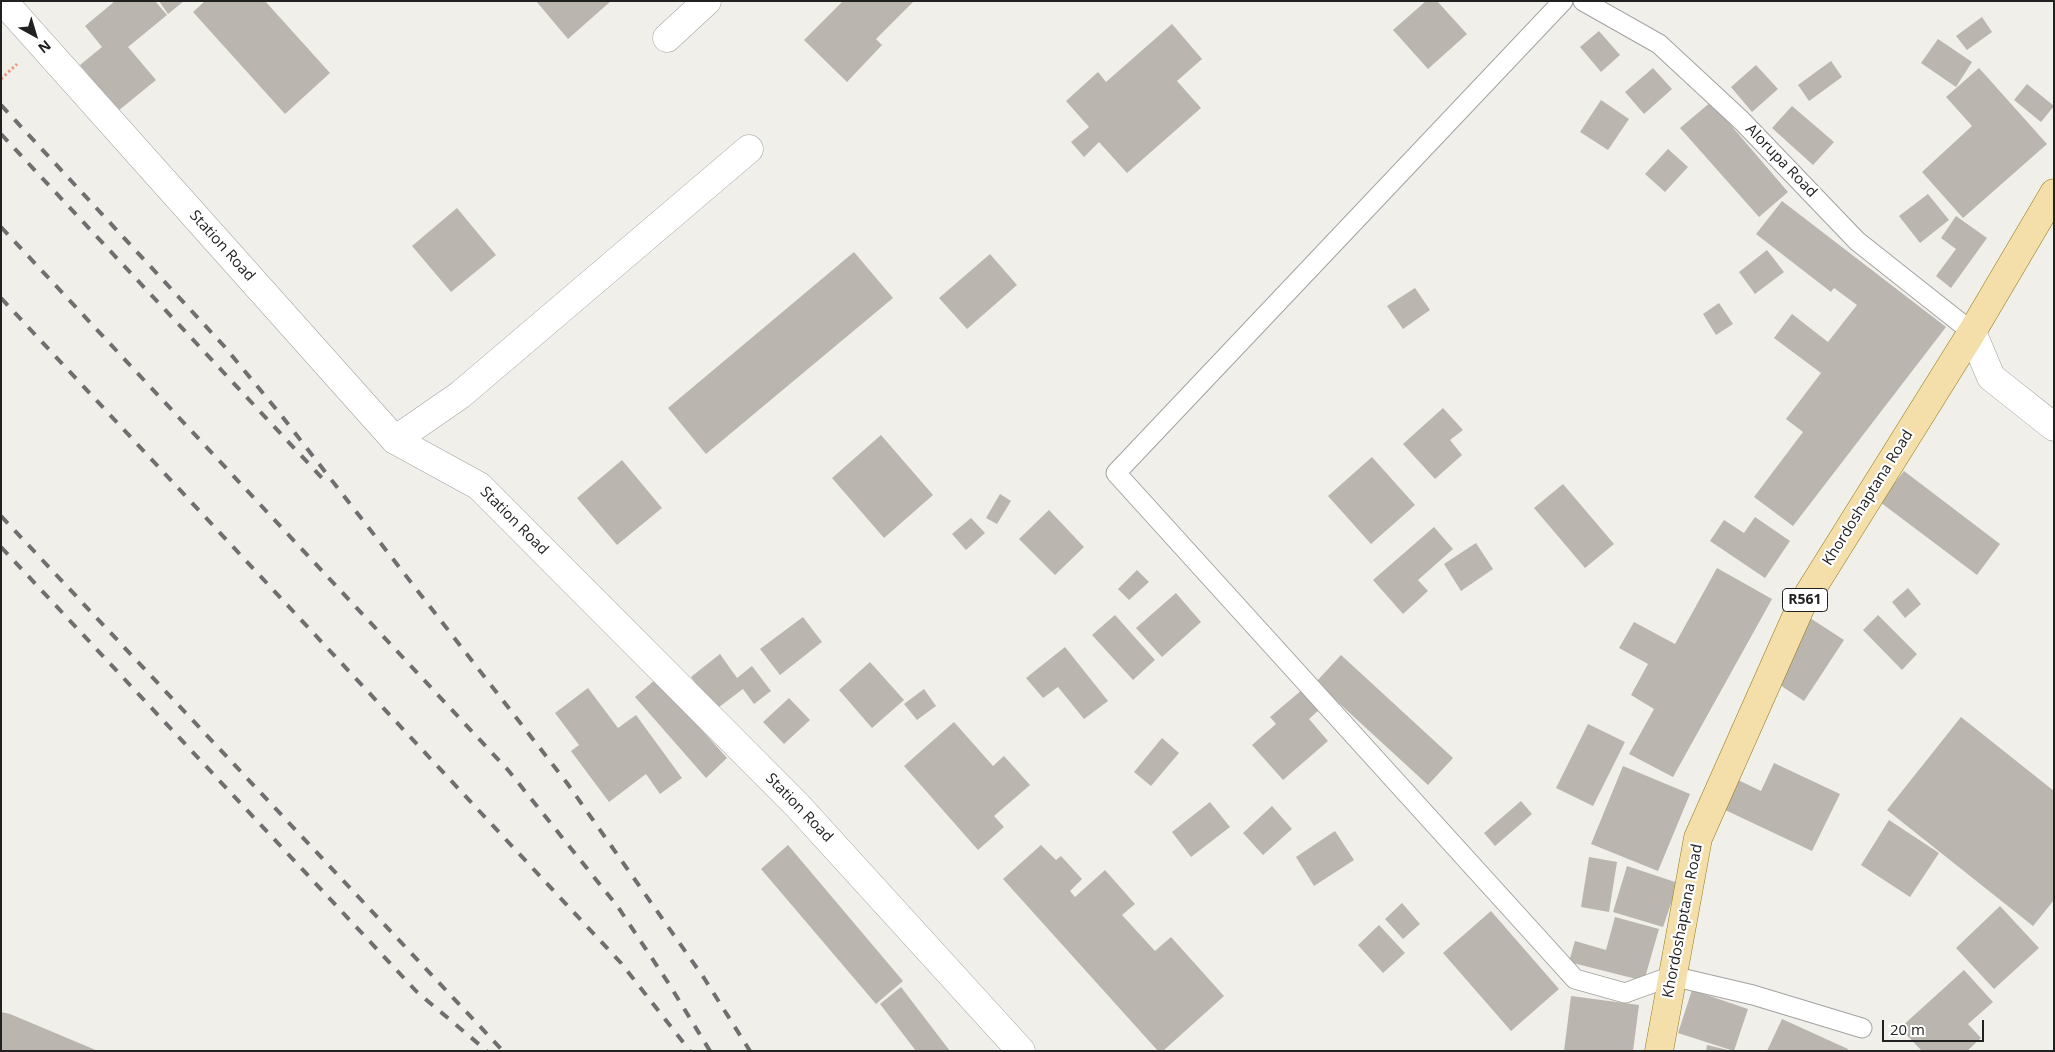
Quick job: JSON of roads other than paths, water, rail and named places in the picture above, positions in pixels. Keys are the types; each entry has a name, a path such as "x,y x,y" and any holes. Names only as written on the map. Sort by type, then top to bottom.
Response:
{"main road":[{"name":"Khordoshaptana Road","path":"1659,1051 1698,838 1801,606 1972,332 2054,193"}],"street":[{"name":"Station Road","path":"3,1 395,440 479,486 798,806 1021,1051"},
{"path":"667,38 707,1"},
{"path":"395,440 460,395 750,149"},
{"path":"1972,332 1991,377 2054,427"}],"lane":[{"path":"1563,1 1116,473 1575,980 1625,994 1672,976 1753,994 1862,1028"},
{"name":"Alorupa Road","path":"1583,1 1659,44 1742,121 1857,241 1972,332"}],"railway":[{"path":"1,105 224,346 281,415 567,783 704,978 750,1051"},
{"path":"1,134 323,479"},
{"path":"1,227 508,770 618,907 669,984 710,1051"},
{"path":"1,298 621,963 690,1051"},
{"path":"1,516 503,1051"},
{"path":"1,547 417,992 487,1051"}]}
